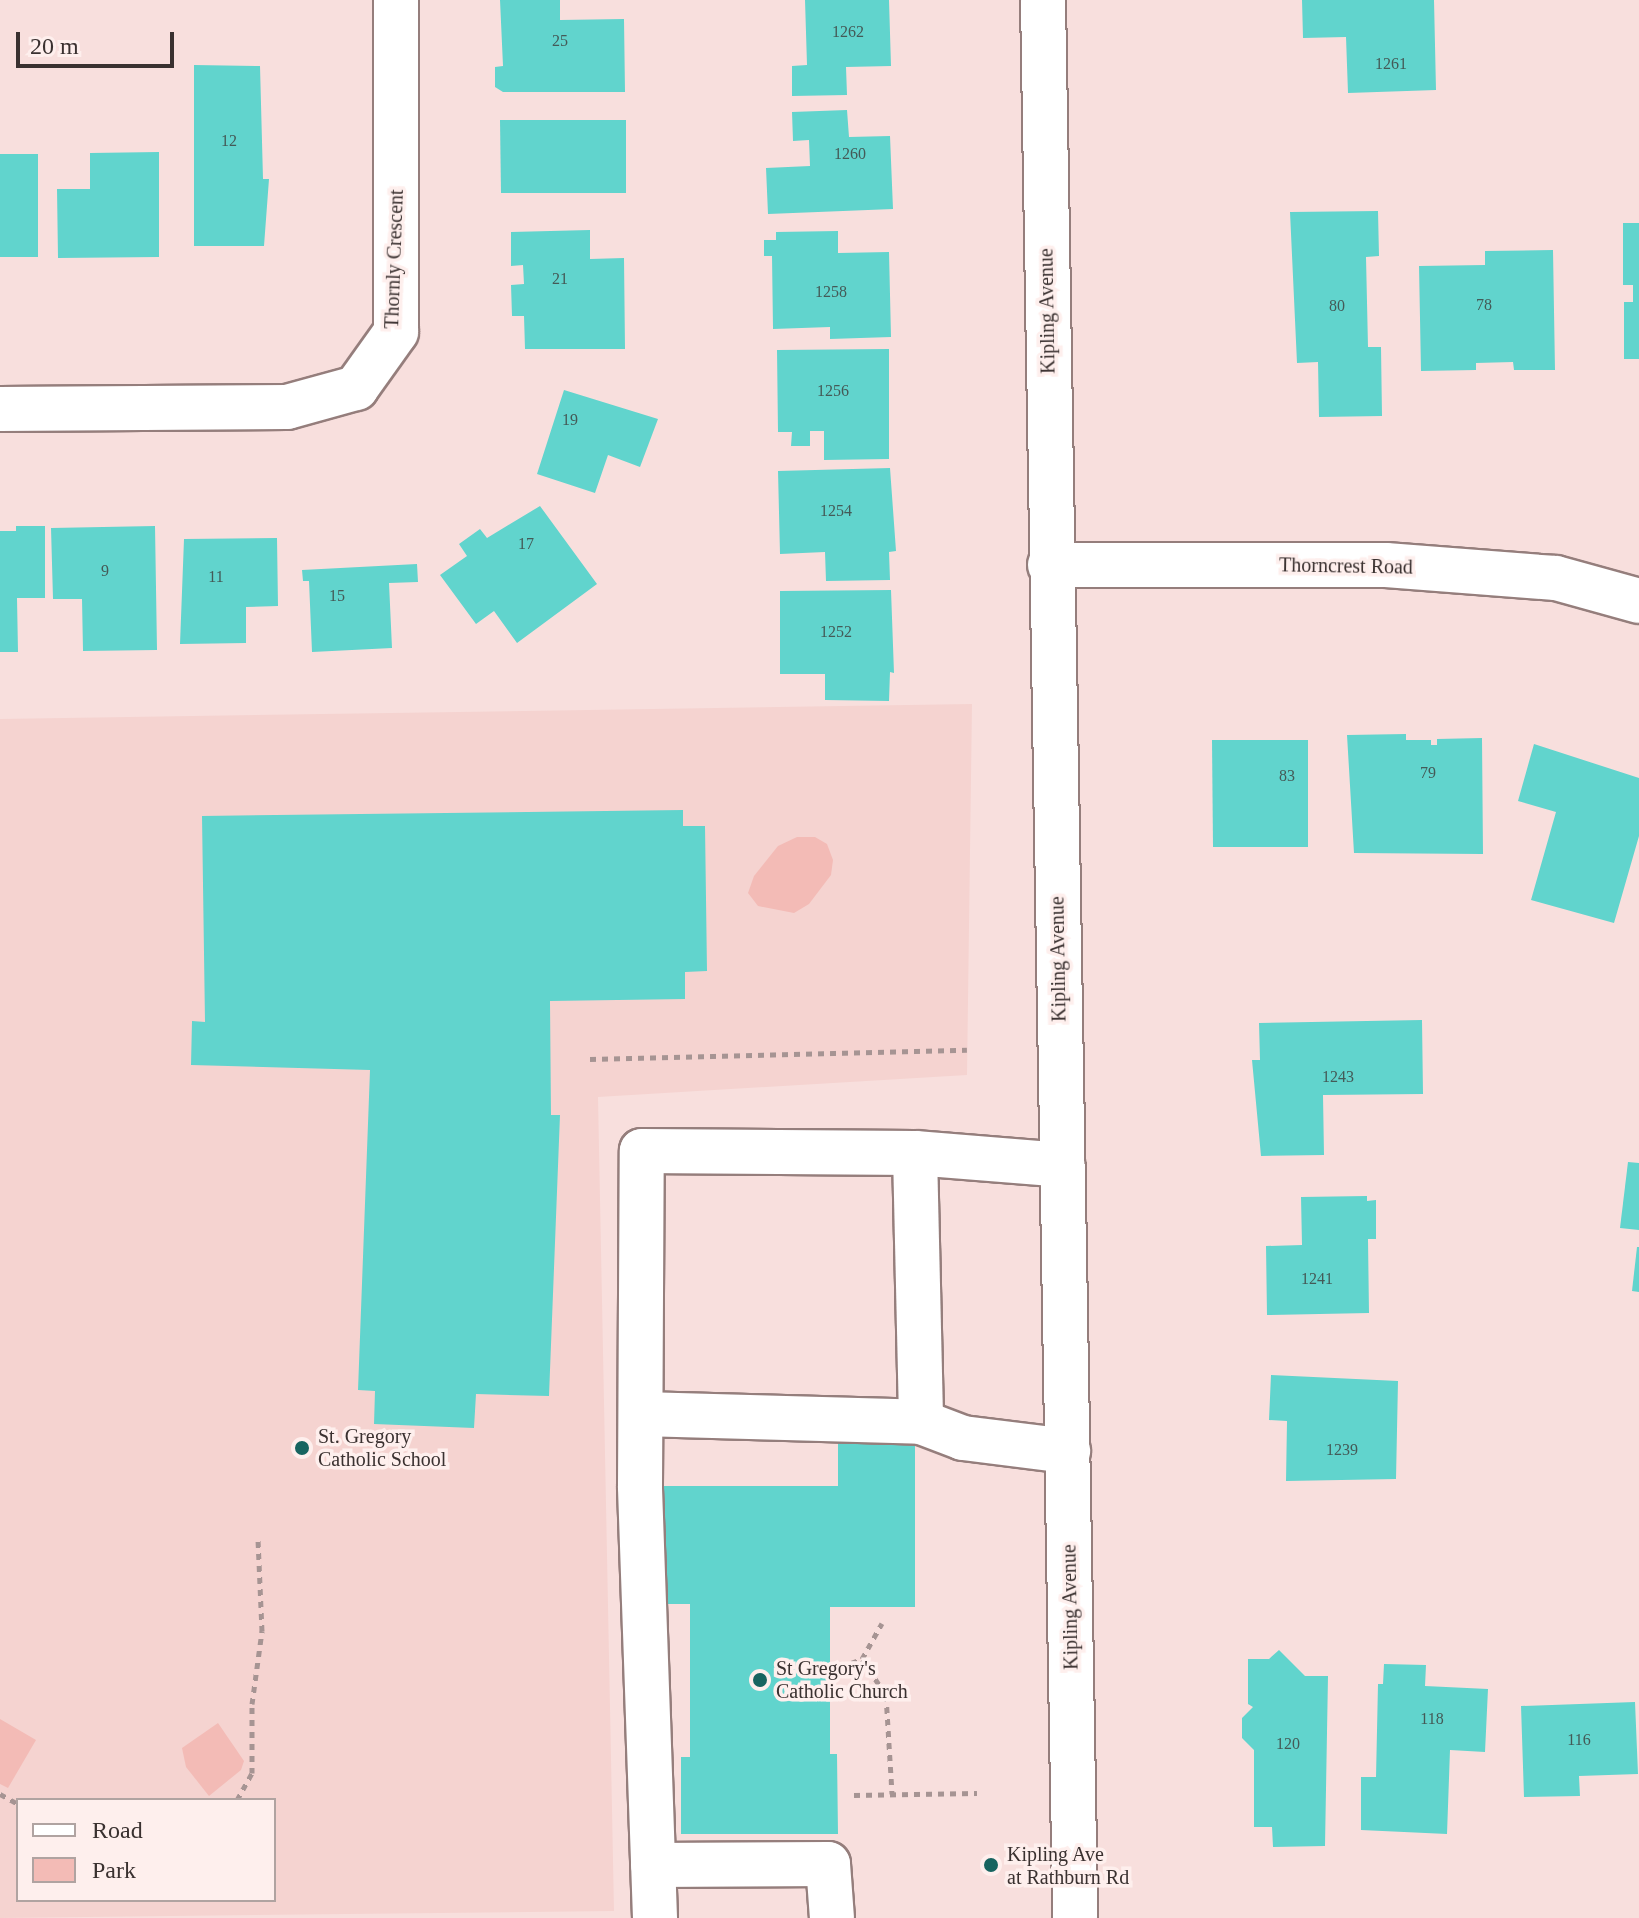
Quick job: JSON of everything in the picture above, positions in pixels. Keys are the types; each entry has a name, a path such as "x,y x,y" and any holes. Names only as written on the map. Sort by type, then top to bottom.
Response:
{"main road":[{"name":"Thornly Crescent","path":"0,409 287,407 356,388 396,332 396,0"},
{"name":"Kipling Avenue","path":"1043,0 1050,565 1075,1918"},
{"name":"Thorncrest Road","path":"1050,565 1386,565 1556,578 1639,601"},
{"path":"655,1918 641,1414 642,1151 915,1153 1063,1165"},
{"path":"915,1153 921,1422"},
{"path":"641,1414 921,1422 963,1438 1068,1451"},
{"path":"653,1865 828,1864 832,1918"}],"path":[{"path":"590,1059 967,1050"},
{"path":"238,1798 252,1773 252,1704 262,1631 258,1540"},
{"path":"840,1667 862,1659 882,1623"},
{"path":"862,1659 886,1695 892,1794"},
{"path":"854,1795 977,1793"}],"shaded area":[{"name":"St. Gregory Catholic School","path":"972,704 967,1075 598,1097 614,1911 0,1918 0,719"}],"green space":[{"path":"797,837 815,837 827,844 833,860 831,875 809,904 794,913 758,906 748,893 754,876 778,846"},
{"path":"0,1719 36,1740 8,1788 0,1784"},
{"path":"218,1723 244,1761 241,1770 209,1796 186,1767 182,1748"}],"building":[{"path":"500,0 560,0 560,20 624,19 625,92 503,92 495,87 495,67 503,66"},
{"path":"805,0 889,0 891,66 846,67 847,95 792,96 792,66 807,65"},
{"path":"1302,0 1434,0 1436,90 1348,93 1346,37 1303,38"},
{"path":"194,65 260,66 263,179 269,179 264,246 194,246"},
{"path":"847,110 849,137 890,136 893,209 768,214 766,168 810,166 809,140 793,141 792,112"},
{"path":"500,120 626,120 626,193 501,193"},
{"path":"159,152 159,257 58,258 57,189 90,189 90,153"},
{"path":"0,154 38,154 38,257 0,257"},
{"path":"1378,211 1379,256 1366,257 1368,347 1381,347 1382,416 1319,417 1318,362 1297,363 1290,212"},
{"path":"1623,223 1639,223 1639,359 1624,359 1624,302 1633,302 1633,285 1623,285"},
{"path":"590,230 590,259 624,258 625,349 525,349 524,316 512,316 511,285 524,284 523,265 511,266 511,232"},
{"path":"838,231 838,253 889,252 891,337 830,339 830,327 773,329 772,256 764,256 764,240 776,240 776,232"},
{"path":"1553,250 1555,370 1514,370 1513,362 1476,363 1476,370 1421,371 1419,266 1485,265 1485,251"},
{"path":"889,349 889,459 824,460 824,431 810,431 810,446 791,446 792,432 778,432 777,350"},
{"path":"564,390 658,419 640,467 608,455 595,493 537,474"},
{"path":"890,468 896,551 889,552 890,580 826,581 825,552 780,554 778,471"},
{"path":"540,506 597,584 517,643 494,611 476,624 440,575 467,556 459,544 480,529 487,538"},
{"path":"16,526 45,526 45,598 17,598 18,652 0,652 0,531 16,531"},
{"path":"155,526 157,650 83,651 82,599 53,599 51,528"},
{"path":"277,538 278,606 246,607 246,643 180,644 184,539"},
{"path":"417,564 418,582 389,583 392,648 312,652 309,581 303,581 302,570"},
{"path":"891,590 894,673 890,672 889,701 825,700 825,674 780,674 780,591"},
{"path":"1406,734 1406,740 1431,740 1431,745 1437,745 1437,739 1482,738 1483,854 1354,853 1347,735"},
{"path":"1212,740 1308,740 1308,847 1213,847"},
{"path":"1534,744 1639,778 1639,836 1614,923 1531,900 1556,812 1518,801"},
{"path":"683,810 683,826 705,826 707,971 685,972 685,999 550,1001 551,1115 560,1115 549,1396 476,1394 474,1428 374,1424 375,1391 358,1390 370,1070 191,1065 192,1021 205,1022 202,816"},
{"path":"1422,1020 1423,1094 1323,1095 1324,1155 1261,1156 1252,1060 1260,1060 1259,1023"},
{"path":"1628,1162 1639,1163 1639,1230 1620,1228"},
{"path":"1367,1196 1367,1201 1376,1200 1376,1239 1368,1239 1369,1313 1267,1315 1266,1246 1302,1245 1301,1197"},
{"path":"1639,1247 1639,1292 1632,1291"},
{"path":"1271,1375 1398,1381 1396,1479 1286,1481 1287,1421 1269,1420"},
{"name":"St Gregory's Catholic Church","path":"838,1443 915,1444 915,1607 830,1607 830,1754 837,1754 838,1834 681,1834 681,1757 690,1757 690,1604 660,1604 660,1486 838,1486"},
{"path":"1279,1650 1305,1676 1328,1676 1325,1846 1273,1847 1272,1827 1254,1827 1254,1750 1242,1738 1242,1718 1253,1707 1248,1704 1248,1659 1269,1659"},
{"path":"1384,1664 1426,1665 1425,1686 1488,1689 1485,1752 1450,1750 1447,1834 1361,1830 1361,1777 1376,1777 1378,1684 1383,1684"},
{"path":"1635,1702 1638,1774 1579,1776 1580,1796 1524,1797 1521,1706"}],"place":[{"name":"St. Gregory Catholic School","path":"302,1448"},
{"name":"St Gregory's Catholic Church","path":"760,1680"},
{"name":"Kipling Ave at Rathburn Rd","path":"991,1865"}]}
